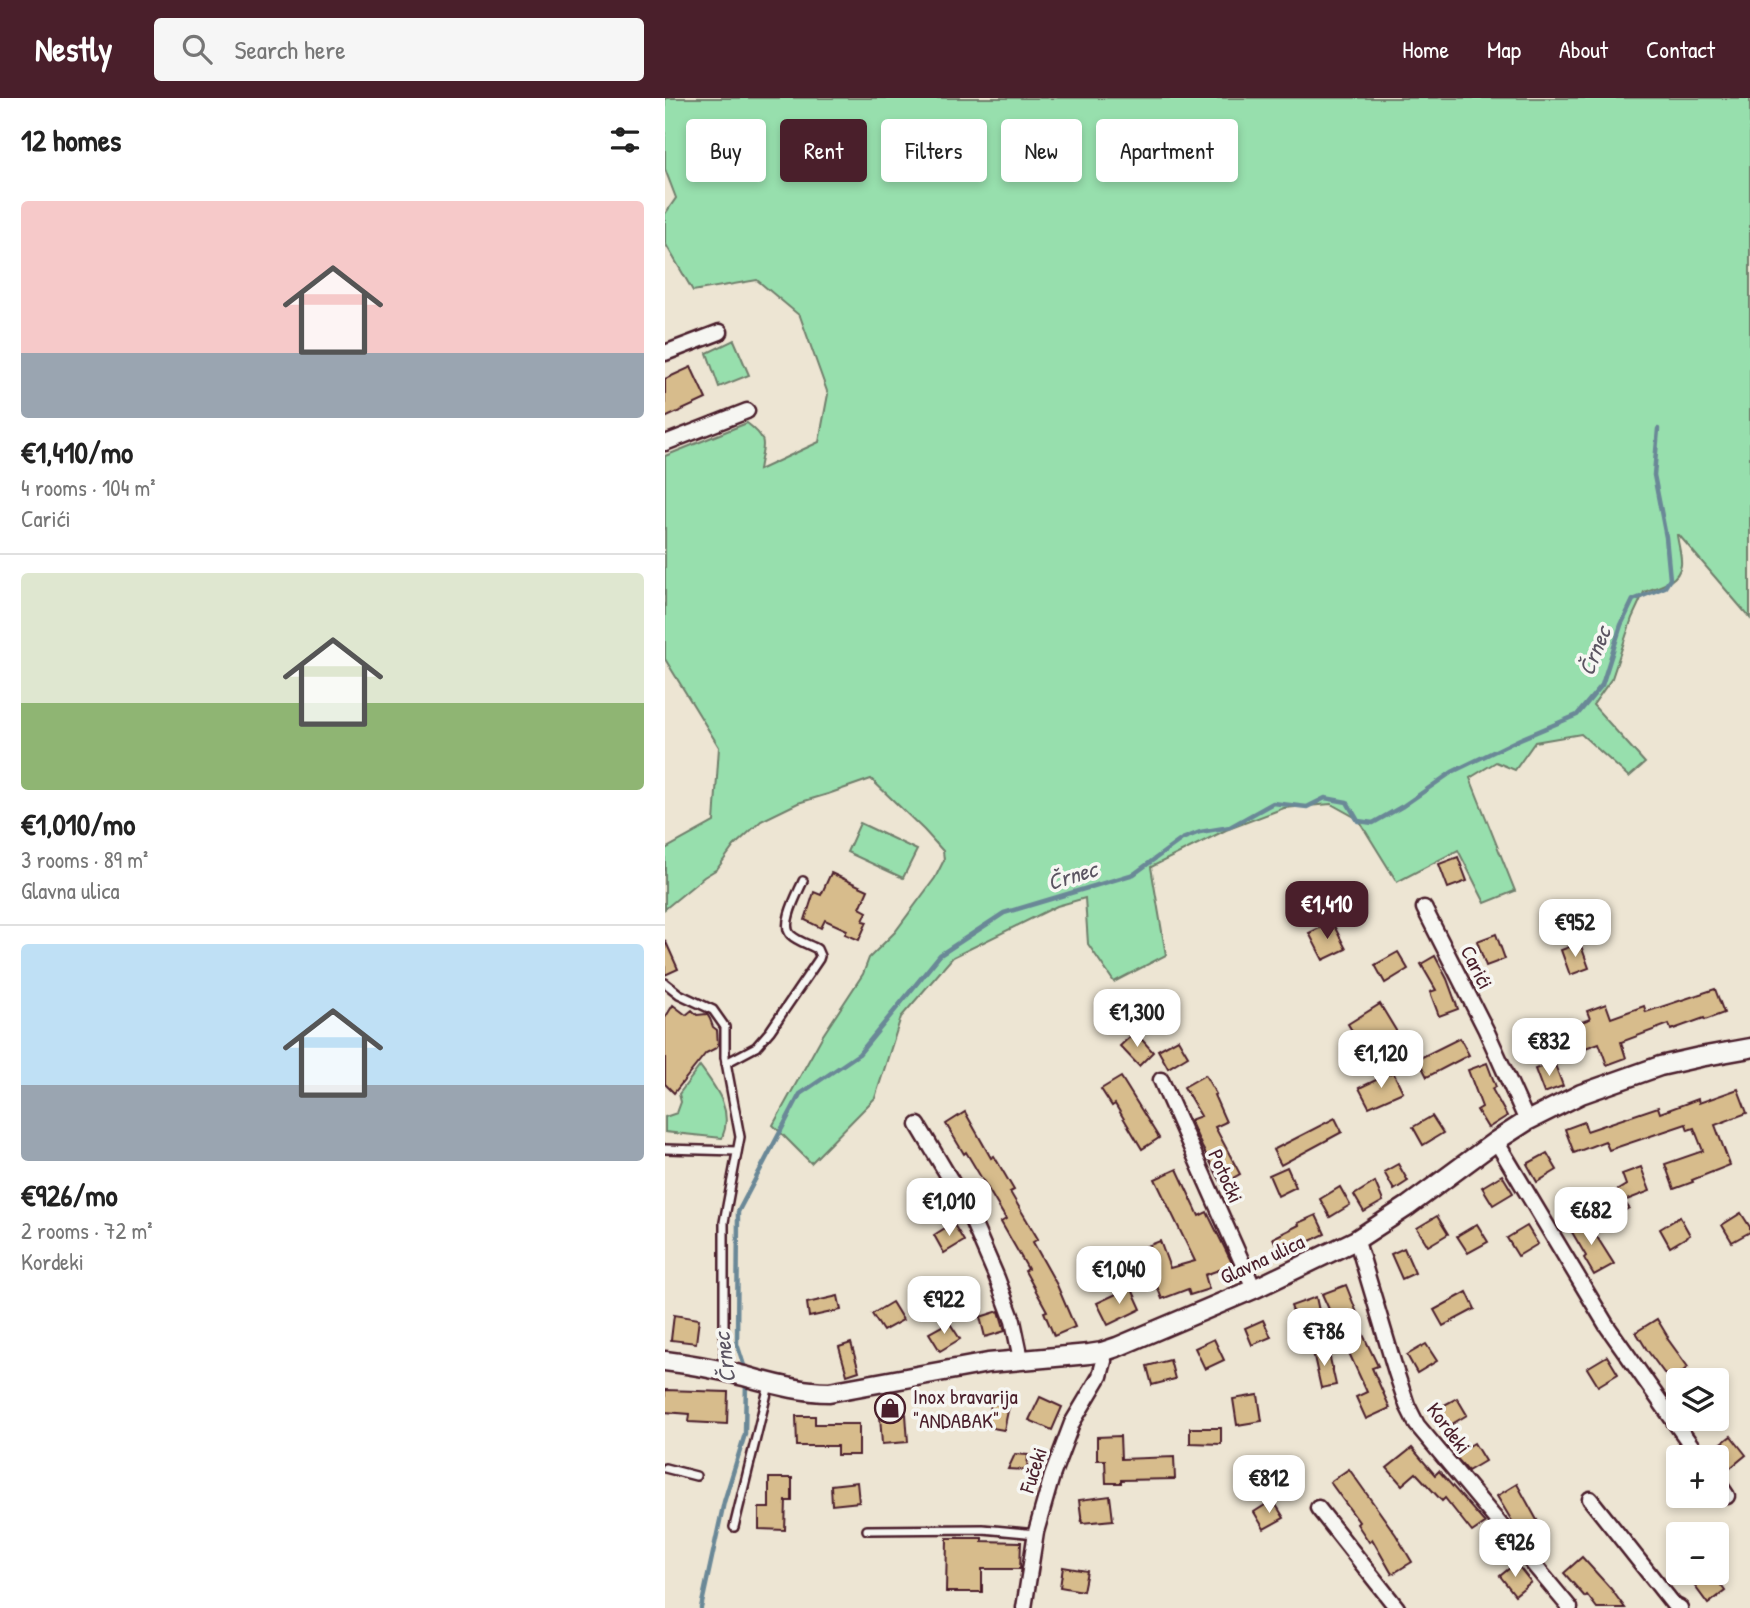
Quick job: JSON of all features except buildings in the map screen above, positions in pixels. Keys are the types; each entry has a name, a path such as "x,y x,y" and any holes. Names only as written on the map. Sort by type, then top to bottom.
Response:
{"street":[{"path":"665,353 720,332"},
{"path":"665,443 747,411"},
{"name":"Carići","path":"1424,908 1486,1030 1527,1121"},
{"name":"Glavna ulica","path":"665,1361 813,1392 829,1392 988,1363 1102,1352 1254,1289 1356,1240 1408,1206 1496,1141 1527,1121 1581,1094 1639,1073 1700,1056 1750,1048"},
{"name":"Potočki","path":"1161,1080 1254,1289"},
{"path":"918,1125 965,1204 1013,1321 1021,1359"},
{"path":"1496,1141 1607,1326 1691,1445"},
{"name":"Kordeki","path":"1356,1240 1406,1405 1417,1425 1570,1608"},
{"name":"Fučeki","path":"1024,1608 1036,1534 1052,1476 1072,1423 1100,1376 1104,1361 1102,1352"},
{"path":"1590,1499 1674,1605 1680,1608"},
{"path":"1318,1508 1397,1608"}],"lane":[{"path":"726,1063 756,1047 819,959 817,949 791,936 787,929 787,922 803,881"},
{"path":"665,983 678,994 713,1010 726,1027 726,1063 740,1137 724,1222 747,1377 734,1527"},
{"path":"665,1149 737,1151"},
{"path":"665,1468 696,1476"},
{"path":"867,1530 983,1530 1036,1534"}],"green space":[{"path":"665,98 1750,98 1750,618 1677,535 1681,558 1679,571 1667,583 1644,592 1632,618 1612,678 1593,705 1645,763 1629,777 1581,734 1535,742 1515,770 1496,762 1470,778 1515,891 1485,903 1458,850 1397,882 1358,819 1331,804 1284,808 1226,830 1151,867 1166,955 1114,982 1088,944 1085,898 1057,906 953,957 901,1017 875,1098 811,1163 773,1125 823,1035 863,974 869,958 895,932 935,878 944,860 943,851 871,779 798,803 761,821 734,846 717,869 665,909 665,849 714,822 719,747 665,659 665,456 747,423 762,439 759,470 819,442 828,394 800,316 757,280 693,291 665,243 665,214 676,198 665,169"},
{"path":"734,340 749,375 719,387 707,353"},
{"path":"860,823 917,850 903,878 847,852"},
{"path":"700,1066 717,1091 725,1109 722,1138 665,1132 665,1117 677,1113 681,1102 679,1094"}],"waterway":[{"name":"Črnec","path":"746,1372 737,1344 738,1212 800,1094 859,1054 940,955 1004,913 1134,874 1182,839 1200,832 1230,827 1273,803 1307,807 1325,798 1347,802 1358,821 1373,823 1452,772 1577,715 1602,685 1621,625 1633,600 1665,587 1670,579 1666,537 1654,475 1658,429"},
{"name":"Črnec","path":"701,1608 724,1502 745,1434 746,1381"}],"place":[{"name":"Inox bravarija \"ANDABAK\"","path":"890,1408"}]}
